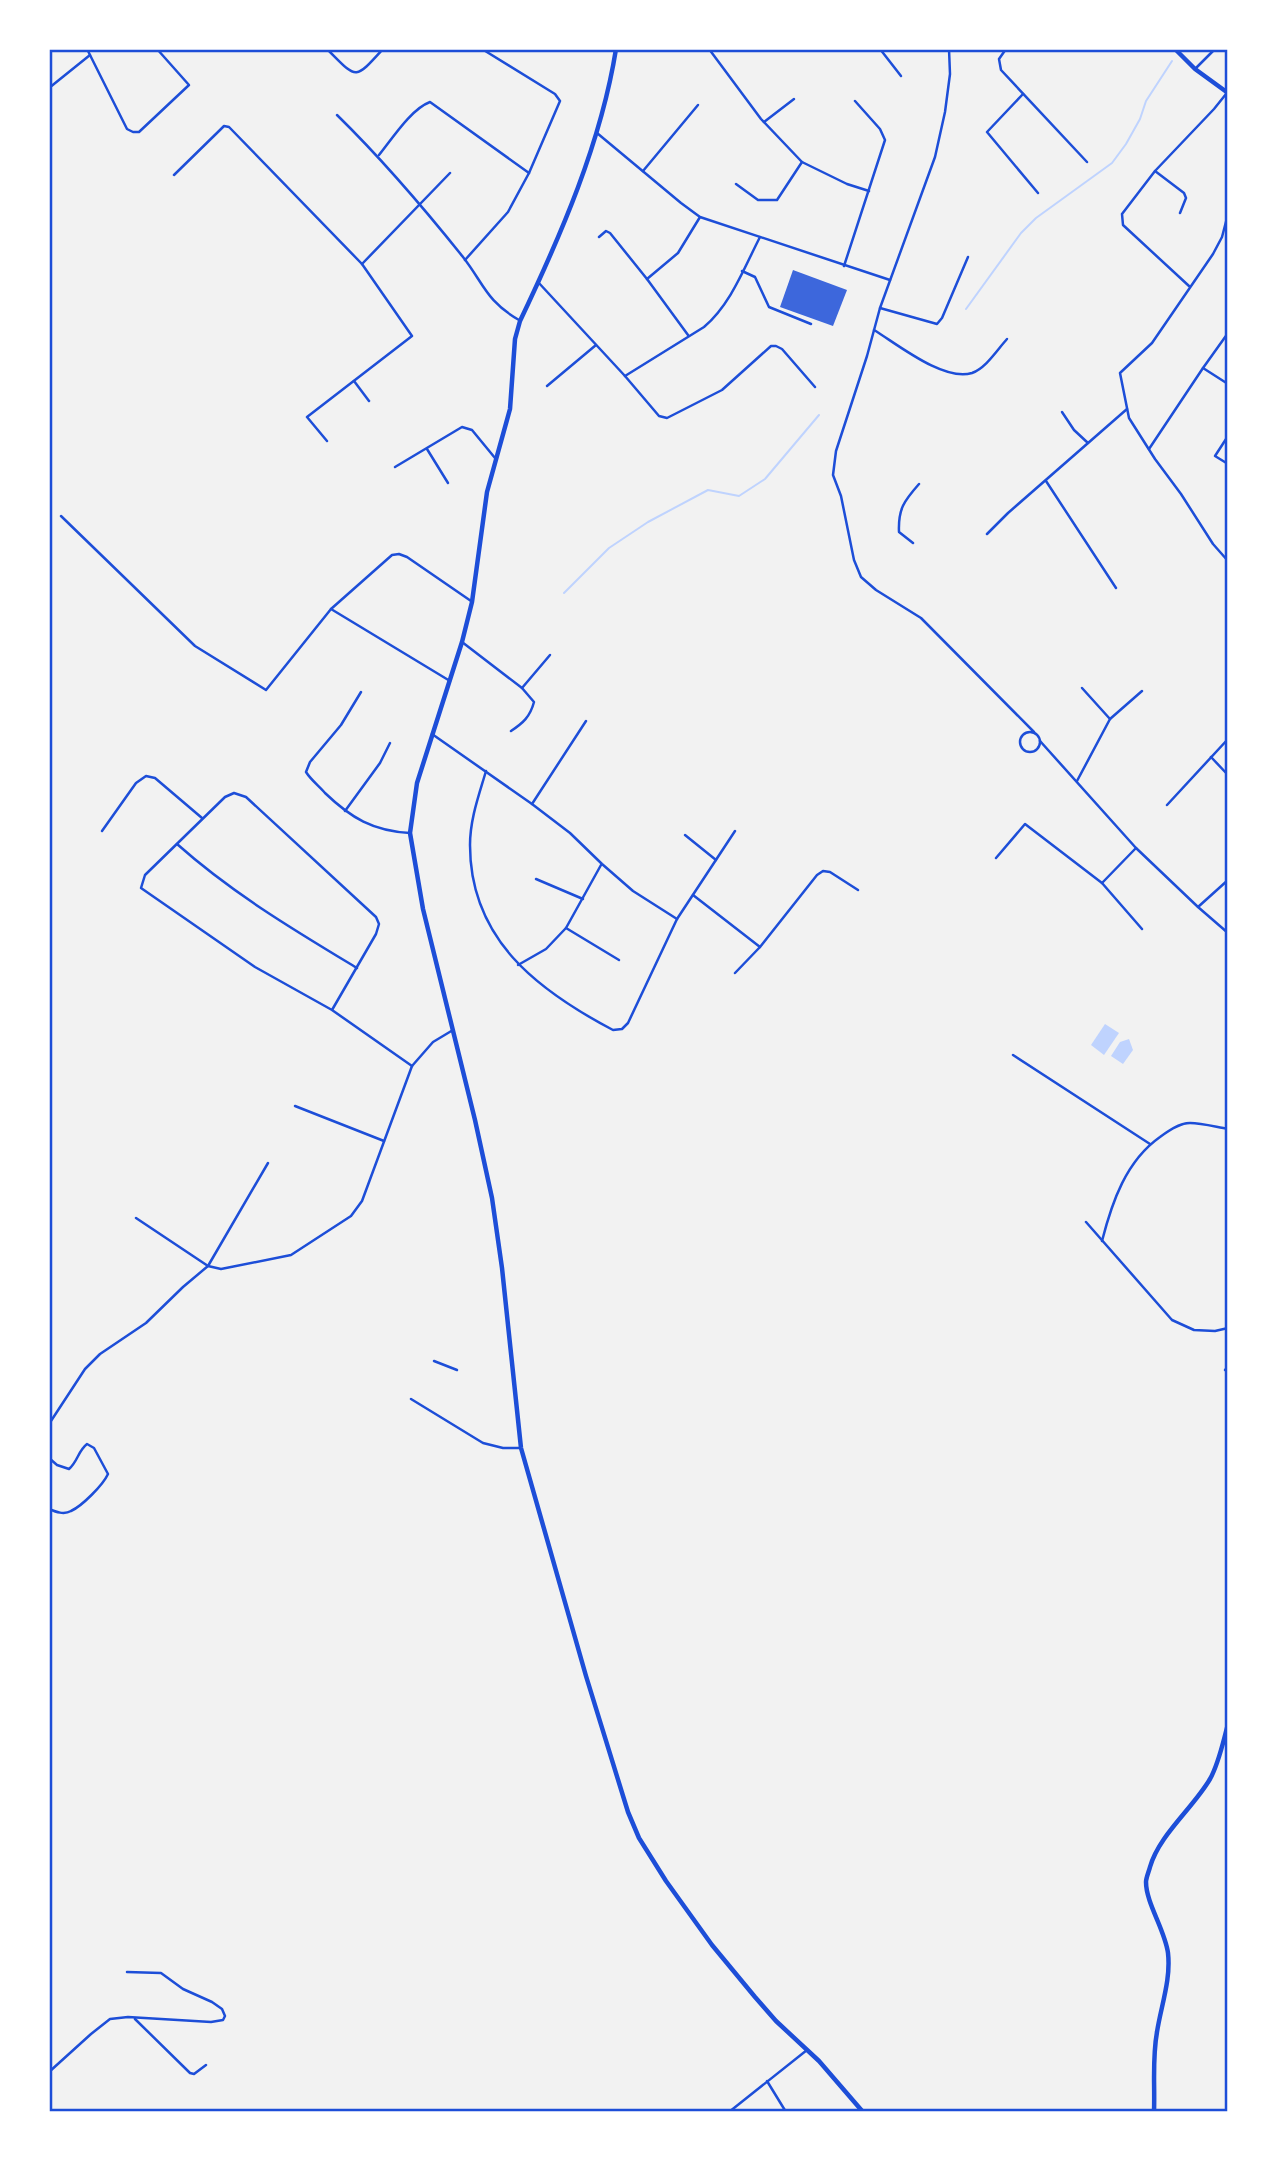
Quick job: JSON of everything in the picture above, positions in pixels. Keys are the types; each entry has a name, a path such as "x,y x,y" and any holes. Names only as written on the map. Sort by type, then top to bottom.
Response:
{"main road":[{"path":"616,49 596,133 515,339 510,409 487,492 472,602 462,642 417,782 410,833 423,909 492,1198 521,1448 628,1812 651,1858 712,1945 769,2013 819,2061 863,2112"},
{"path":"1175,49 1195,69 1227,93"},
{"path":"1154,2112 1156,2042 1169,1972 1164,1933 1146,1883 1151,1863 1161,1843 1210,1778 1228,1724"}],"street":[{"path":"87,49 127,129 133,132 139,132 189,85 157,49"},
{"path":"327,49 352,72 360,72 383,49"},
{"path":"466,260 508,212 529,173 560,102 558,97 482,49"},
{"path":"709,49 764,122 802,162 847,184 869,191"},
{"path":"880,49 901,76"},
{"path":"949,49 950,75 946,113 934,157 880,308 836,451 833,475 841,496 854,560 861,577 876,590 921,618 1034,732 1136,848 1228,933"},
{"path":"1006,49 999,59 1001,70 1087,162"},
{"path":"1195,69 1215,49"},
{"path":"49,88 90,55"},
{"path":"1190,287 1123,225 1121,219 1155,171 1227,93"},
{"path":"1023,94 987,132 1038,193"},
{"path":"764,122 794,99"},
{"path":"844,266 885,140 880,129 855,101"},
{"path":"379,156 403,124 430,102 529,173"},
{"path":"643,171 698,105"},
{"path":"337,115 379,156 466,260 495,303 520,321"},
{"path":"174,175 224,126 229,127 362,264 412,336 307,417 327,441"},
{"path":"596,133 699,216 890,280"},
{"path":"736,184 758,200 776,200 802,162"},
{"path":"1155,171 1184,193 1186,198 1180,214"},
{"path":"362,264 450,173"},
{"path":"1228,214 1222,237 1213,254 1152,343 1121,373 1129,418 1213,544 1228,561"},
{"path":"648,279 678,253 699,216"},
{"path":"599,237 606,231 610,233 648,279 688,335"},
{"path":"625,376 704,327 723,307 760,237"},
{"path":"1222,237 1228,240"},
{"path":"880,308 937,324 968,257"},
{"path":"742,271 755,277 769,307 811,324"},
{"path":"538,282 663,418 722,390 771,346 782,349 815,387"},
{"path":"874,330 921,360 941,370 958,374 973,373 986,363 1007,339"},
{"path":"1149,449 1228,333"},
{"path":"547,386 596,345"},
{"path":"1203,368 1228,384"},
{"path":"354,381 369,401"},
{"path":"987,534 1007,513 1127,409"},
{"path":"1062,412 1074,430 1088,443"},
{"path":"395,467 462,427 472,430 497,460"},
{"path":"1228,436 1214,456 1228,464"},
{"path":"427,449 448,483"},
{"path":"1046,481 1116,589"},
{"path":"913,543 899,532 898,516 905,500 919,484"},
{"path":"61,516 195,646 266,690 331,609 392,555 407,557 472,602"},
{"path":"331,609 450,681"},
{"path":"462,642 522,688 534,702 526,721 511,732"},
{"path":"522,688 550,655"},
{"path":"1082,688 1110,719"},
{"path":"1077,781 1110,719 1142,691"},
{"path":"361,692 341,725 310,762 306,772 345,811 357,819 394,832 410,833"},
{"path":"532,804 586,721"},
{"path":"1034,732 1020,738 1021,748 1031,752 1036,750 1040,741"},
{"path":"432,734 532,804 569,833 633,891 677,919"},
{"path":"1167,805 1228,739"},
{"path":"345,811 380,763 390,743"},
{"path":"1211,757 1228,775"},
{"path":"486,771 474,812 470,844 481,908 490,926 518,965 554,994 613,1030 625,1028 677,919 735,831"},
{"path":"102,831 136,783 146,776 155,778 202,818"},
{"path":"332,1010 376,934 379,924 376,917 270,817 243,795 230,794 145,875 141,888 255,967 332,1010 412,1066"},
{"path":"996,858 1025,824 1102,883 1142,929"},
{"path":"685,835 716,860"},
{"path":"177,844 206,870 246,899 357,968"},
{"path":"1102,883 1136,848"},
{"path":"518,965 546,949 566,928 602,864"},
{"path":"735,973 760,947 823,870 858,890"},
{"path":"536,879 583,899"},
{"path":"1198,907 1228,880"},
{"path":"693,895 760,947"},
{"path":"566,928 619,960"},
{"path":"136,1218 208,1266 221,1269 291,1255 351,1216 362,1201 412,1066 433,1042 453,1030"},
{"path":"1013,1055 1150,1144"},
{"path":"295,1106 384,1141"},
{"path":"1102,1241 1118,1190 1132,1165 1150,1144 1171,1129 1188,1123 1228,1129"},
{"path":"49,1424 51,1415 85,1369 100,1354 146,1323 208,1266 268,1163"},
{"path":"1086,1222 1172,1320 1194,1330 1214,1331 1228,1328"},
{"path":"434,1361 457,1370"},
{"path":"1224,1370 1228,1367"},
{"path":"411,1399 483,1443 503,1448 521,1448"},
{"path":"49,1458 57,1465 69,1469 80,1449 87,1444 94,1448 108,1474 104,1482 70,1512 59,1513 49,1509"},
{"path":"49,2072 110,2019 128,2017 211,2022 223,2020 225,2016 222,2009 212,2002 183,1989 161,1973 127,1972"},
{"path":"135,2019 190,2073 194,2074 206,2065"},
{"path":"729,2112 807,2050"},
{"path":"767,2081 786,2112"}],"water":[{"path":"1105,1024 1119,1033 1104,1055 1091,1045"},
{"path":"1129,1039 1133,1050 1123,1064 1111,1056 1120,1042"}],"building":[{"path":"793,270 847,290 833,326 780,307"}],"waterway":[{"path":"966,309 1021,233 1036,218 1112,163 1126,144 1140,119 1146,101 1172,61"},
{"path":"564,593 609,548 648,522 708,490 739,496 765,479 819,415"}]}
